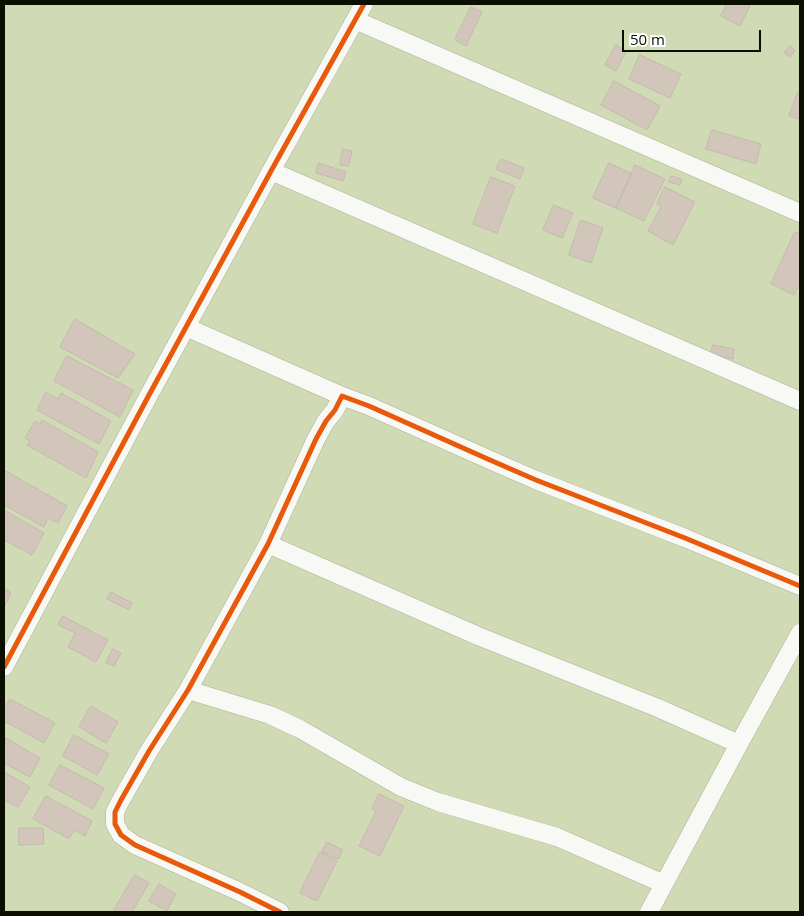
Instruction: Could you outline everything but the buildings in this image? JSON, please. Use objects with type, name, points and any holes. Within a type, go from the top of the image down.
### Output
[{"type":"street","points":[[4,667],[186,327],[364,4]]},
{"type":"street","points":[[355,20],[800,213]]},
{"type":"street","points":[[271,171],[800,402]]},
{"type":"street","points":[[186,327],[505,467],[800,586]]},
{"type":"street","points":[[277,912],[240,892],[134,845],[121,835],[115,824],[116,812],[149,752],[188,690],[268,544],[316,439],[342,396]]},
{"type":"street","points":[[268,544],[478,636],[658,708],[739,744]]},
{"type":"street","points":[[649,912],[800,633]]},
{"type":"street","points":[[188,690],[270,715],[300,728],[408,790],[438,802],[556,836],[664,884]]},
{"type":"cycle path","points":[[4,667],[149,395],[364,4]]},
{"type":"cycle path","points":[[280,912],[135,845],[121,835],[115,824],[115,812],[149,751],[188,690],[268,544],[316,439],[342,396],[369,406],[536,480],[685,538],[800,586]]}]
